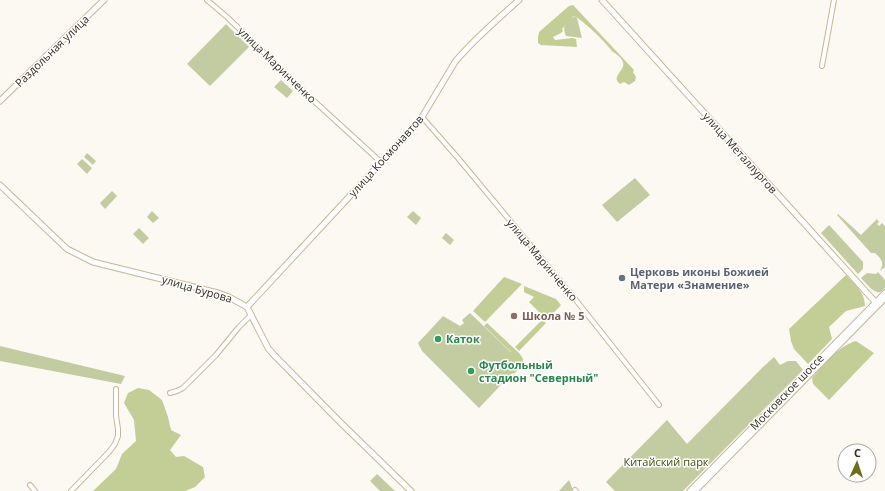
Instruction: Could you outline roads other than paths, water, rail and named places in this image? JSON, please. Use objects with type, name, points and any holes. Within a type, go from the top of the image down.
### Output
[{"type":"main road","name":"Раздольная улица","points":[[0,101],[104,0]]},
{"type":"main road","name":"улица Космонавтов","points":[[247,307],[413,128],[422,117],[455,62],[473,42],[519,0]]},
{"type":"main road","name":"улица Металлургов","points":[[602,0],[877,304]]},
{"type":"main road","name":"улица Бурова","points":[[0,184],[67,249],[93,262],[218,293],[247,307]]},
{"type":"main road","name":"Московское шоссе","points":[[695,491],[884,296]]},
{"type":"main road","name":"Московское шоссе","points":[[690,491],[877,304]]},
{"type":"main road","points":[[247,307],[268,348],[274,355],[411,491]]},
{"type":"street","name":"улица Маринченко","points":[[207,0],[227,16],[314,101],[382,162]]},
{"type":"street","points":[[822,66],[834,0]]},
{"type":"street","name":"улица Маринченко","points":[[422,117],[570,293],[659,405]]},
{"type":"street","points":[[170,393],[183,388],[216,355],[251,315]]},
{"type":"street","points":[[71,491],[115,444],[118,436],[116,389]]},
{"type":"street","points":[[30,485],[34,491]]},
{"type":"place","name":"Церковь иконы Божией Матери «Знамение»","points":[[622,278]]},
{"type":"place","name":"Школа № 5","points":[[514,316]]},
{"type":"place","name":"Каток","points":[[438,339]]},
{"type":"place","name":"Футбольный стадион \"Северный\"","points":[[471,371]]},
{"type":"park label","name":"Китайский парк","points":[[666,462]]}]
